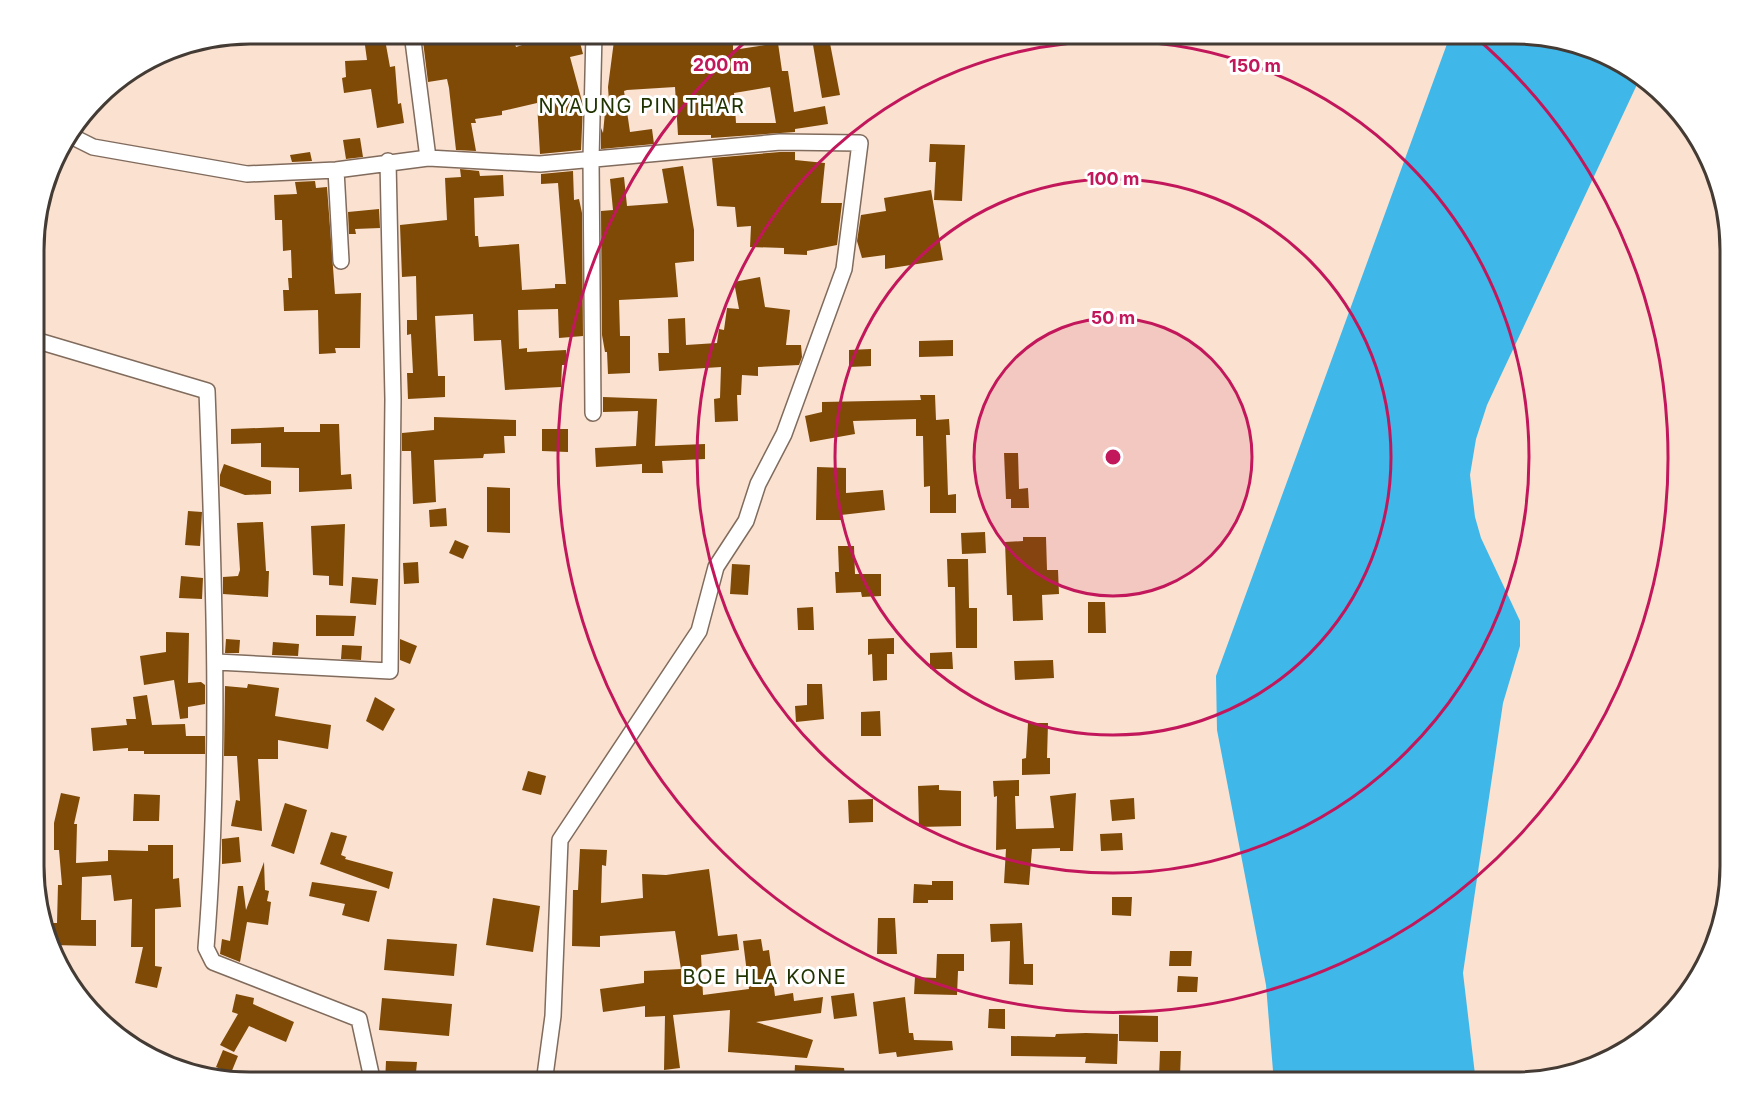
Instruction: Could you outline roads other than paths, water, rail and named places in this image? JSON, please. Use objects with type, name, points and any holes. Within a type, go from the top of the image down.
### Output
[{"type":"street","points":[[413,44],[428,158]]},
{"type":"street","points":[[593,413],[591,159],[594,44]]},
{"type":"street","points":[[76,138],[93,147],[248,174],[336,170],[388,161],[428,158],[540,164],[780,142],[860,143],[844,269],[784,434],[758,484],[746,521],[716,567],[699,631],[560,840],[553,1016],[545,1072]]},
{"type":"street","points":[[217,662],[390,671],[393,399],[388,161]]},
{"type":"street","points":[[336,170],[341,261]]},
{"type":"street","points":[[44,343],[207,391],[217,662],[214,847],[206,948],[213,962],[359,1019],[371,1072]]},
{"type":"water","points":[[1447,44],[1528,44],[1555,47],[1581,54],[1629,78],[1637,84],[1487,405],[1476,439],[1470,475],[1475,517],[1481,538],[1520,621],[1520,646],[1503,703],[1463,973],[1475,1072],[1273,1072],[1266,985],[1217,730],[1216,676]]},
{"type":"district","name":"NYAUNG PIN THAR","points":[[642,106]]},
{"type":"district","name":"BOE HLA KONE","points":[[765,977]]}]
